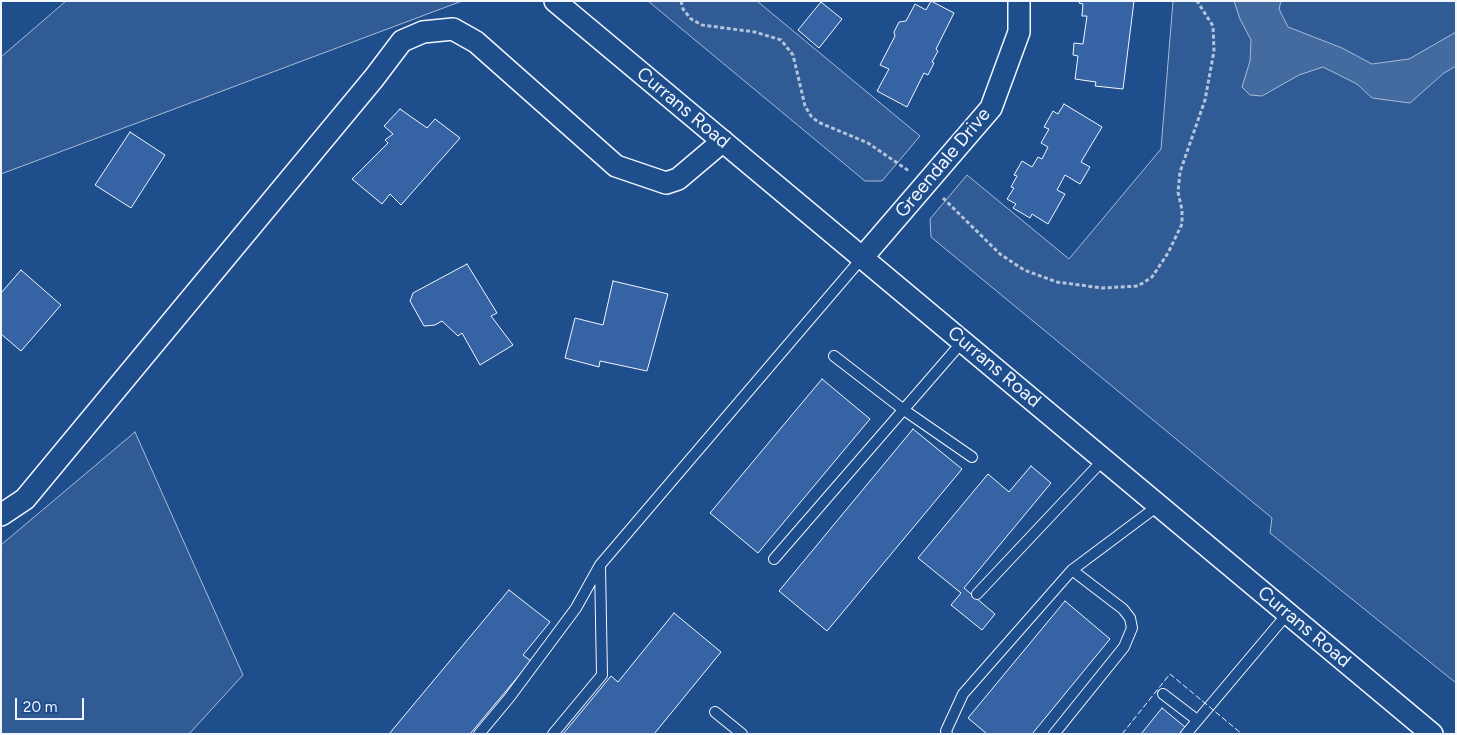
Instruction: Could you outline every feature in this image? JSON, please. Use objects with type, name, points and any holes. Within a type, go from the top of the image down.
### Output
[{"type":"street","name":"Currans Road","points":[[555,1],[1432,734]]},
{"type":"street","name":"Greendale Drive","points":[[862,258],[991,108],[1019,32],[1019,1]]},
{"type":"street","points":[[1,515],[26,499],[374,78],[402,41],[423,32],[453,29],[476,42],[616,166],[666,183],[678,179],[724,142]]},
{"type":"lane","points":[[479,734],[576,608],[600,564],[862,258]]},
{"type":"lane","points":[[774,559],[963,342]]},
{"type":"lane","points":[[834,356],[904,410],[972,457]]},
{"type":"lane","points":[[977,594],[1104,460]]},
{"type":"lane","points":[[947,734],[946,731],[963,694],[1072,570],[1159,506]]},
{"type":"lane","points":[[553,734],[602,675],[600,564]]},
{"type":"lane","points":[[1054,734],[1124,647],[1132,628],[1130,618],[1123,609],[1072,570]]},
{"type":"lane","points":[[1186,734],[1288,613]]},
{"type":"lane","points":[[1163,694],[1197,720]]},
{"type":"lane","points":[[715,712],[742,734]]},
{"type":"path","points":[[681,1],[691,19],[702,25],[754,32],[781,40],[793,55],[805,106],[811,116],[818,122],[868,143],[926,184],[960,212],[1000,254],[1024,270],[1057,282],[1102,288],[1138,286],[1152,277],[1168,253],[1182,224],[1182,210],[1178,192],[1180,172],[1204,100],[1214,51],[1213,26],[1197,1]]},
{"type":"shaded area","points":[[66,1],[462,1],[1,174],[1,57]]},
{"type":"shaded area","points":[[648,1],[757,1],[920,136],[882,181],[865,181]]},
{"type":"shaded area","points":[[1173,1],[1456,1],[1456,683],[1270,533],[1272,518],[931,237],[930,219],[967,175],[1069,259],[1161,149]]},
{"type":"shaded area","points":[[1234,1],[1281,1],[1279,9],[1288,27],[1342,48],[1372,64],[1409,59],[1456,32],[1456,66],[1444,73],[1410,103],[1372,98],[1357,84],[1323,67],[1299,75],[1262,96],[1250,95],[1242,87],[1250,61],[1251,40],[1240,19]]},
{"type":"shaded area","points":[[135,432],[243,675],[189,734],[1,734],[1,545]]},
{"type":"building","points":[[931,1],[954,13],[936,49],[938,51],[928,75],[924,73],[907,107],[877,91],[889,69],[880,65],[895,36],[894,32],[899,22],[906,21],[915,4],[926,10]]},
{"type":"building","points":[[1080,1],[1134,1],[1123,89],[1095,86],[1096,82],[1075,79],[1078,56],[1073,55],[1074,43],[1083,44],[1087,16],[1082,16],[1083,4],[1079,3]]},
{"type":"building","points":[[821,2],[842,19],[819,48],[798,30]]},
{"type":"building","points":[[1064,104],[1102,127],[1081,162],[1090,167],[1080,184],[1065,175],[1057,190],[1065,194],[1048,224],[1032,214],[1030,218],[1013,208],[1016,204],[1007,199],[1014,188],[1011,187],[1017,176],[1014,175],[1022,161],[1032,167],[1038,157],[1042,159],[1048,147],[1041,143],[1049,129],[1044,127],[1053,111],[1058,114]]},
{"type":"building","points":[[400,109],[427,128],[435,119],[460,138],[401,205],[390,194],[382,204],[352,179],[388,143],[385,140],[393,134],[384,126]]},
{"type":"building","points":[[130,132],[165,155],[131,208],[95,185]]},
{"type":"building","points":[[467,264],[497,313],[491,316],[513,345],[480,365],[462,333],[458,336],[442,321],[435,325],[424,326],[410,301],[413,293]]},
{"type":"building","points":[[21,270],[61,305],[21,351],[1,334],[1,293]]},
{"type":"building","points":[[613,281],[668,294],[647,371],[600,361],[599,367],[565,358],[575,318],[603,325]]},
{"type":"building","points":[[822,379],[870,419],[758,553],[710,513]]},
{"type":"building","points":[[913,429],[962,469],[827,631],[779,591]]},
{"type":"building","points":[[1031,466],[1051,483],[964,588],[995,614],[982,630],[951,605],[961,593],[918,558],[988,474],[1009,492]]},
{"type":"building","points":[[509,590],[550,622],[523,655],[531,661],[470,734],[389,734]]},
{"type":"building","points":[[1065,601],[1110,639],[1032,734],[987,734],[968,718]]},
{"type":"building","points":[[674,613],[721,652],[654,734],[563,734],[611,676],[618,682]]},
{"type":"building","points":[[1162,708],[1185,727],[1179,734],[1141,734]]},
{"type":"fence","points":[[1122,734],[1170,674],[1242,734]]}]
